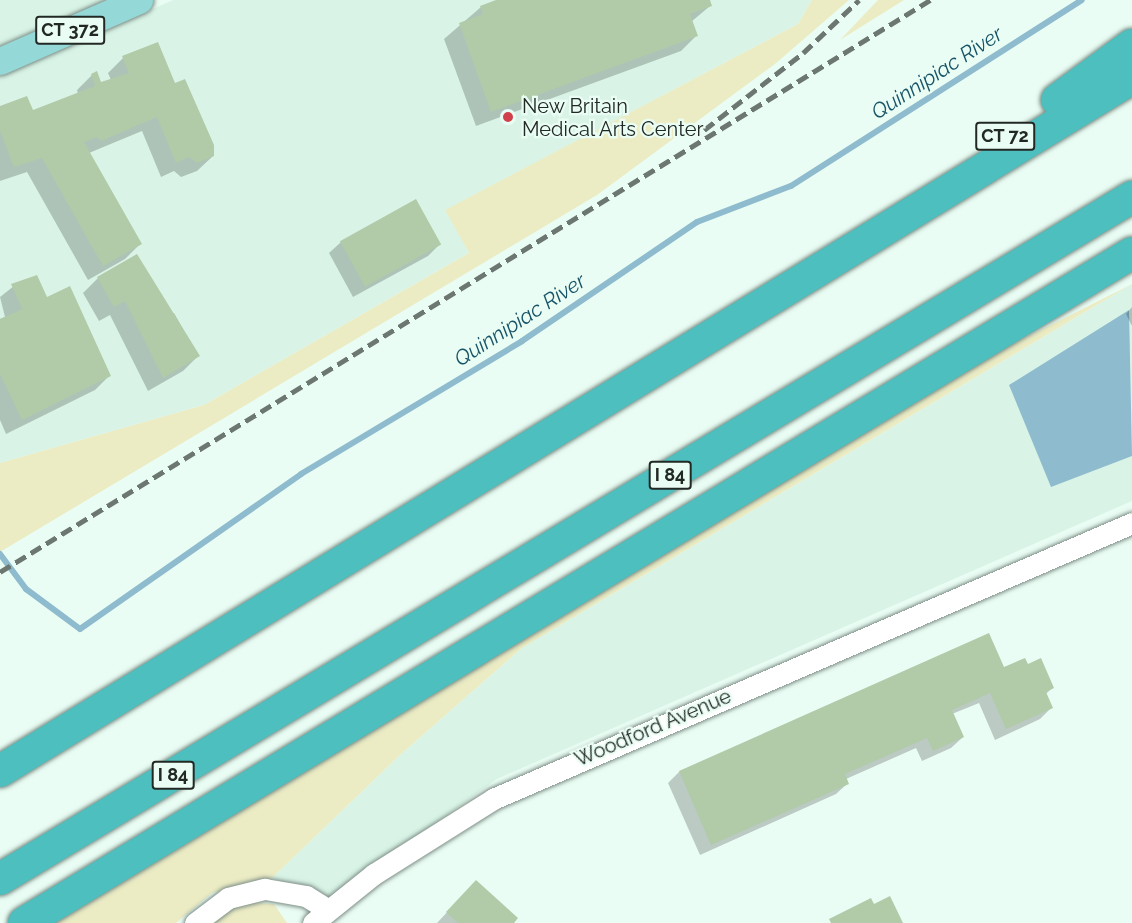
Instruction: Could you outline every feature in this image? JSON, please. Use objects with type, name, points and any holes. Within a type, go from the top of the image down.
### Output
[{"type":"highway","name":"CT 72","points":[[880,230],[928,189],[1132,45]]},
{"type":"highway","points":[[0,771],[880,230],[1132,78]]},
{"type":"highway","points":[[995,280],[1039,244],[1132,181]]},
{"type":"highway","name":"I 84","points":[[0,879],[1132,197]]},
{"type":"highway","points":[[24,923],[1132,253]]},
{"type":"highway","points":[[1027,317],[1132,267]]},
{"type":"main road","name":"CT 372","points":[[0,61],[139,0]]},
{"type":"street","name":"Woodford Avenue","points":[[195,923],[228,898],[256,890],[306,896],[321,916],[374,874],[493,799],[1132,523]]},
{"type":"shaded area","points":[[0,0],[139,0],[0,61]]},
{"type":"shaded area","points":[[173,0],[812,0],[798,24],[446,210],[469,253],[204,405],[0,463],[0,76]]},
{"type":"shaded area","points":[[1132,284],[1132,501],[497,779],[328,900],[272,878],[400,755],[522,648]]},
{"type":"green space","points":[[812,0],[849,0],[775,64],[597,195],[0,552],[0,463],[204,405],[469,253],[445,210],[798,24]]},
{"type":"green space","points":[[878,0],[904,0],[840,40]]},
{"type":"green space","points":[[1132,284],[522,648],[400,755],[272,878],[212,893],[176,923],[55,923],[985,358]]},
{"type":"green space","points":[[248,902],[274,904],[287,923],[212,923],[228,909]]},
{"type":"water","points":[[1129,310],[1132,456],[1051,487],[1009,385]]},
{"type":"building","points":[[496,0],[710,0],[712,6],[690,14],[698,36],[491,112],[459,23],[483,14],[480,6]]},
{"type":"building","points":[[158,42],[175,83],[185,79],[214,145],[214,156],[197,163],[189,157],[176,163],[157,117],[101,141],[97,137],[84,142],[142,244],[103,266],[42,158],[14,167],[0,131],[0,106],[27,96],[33,110],[95,86],[91,74],[97,71],[101,82],[129,73],[122,56]]},
{"type":"building","points":[[416,199],[441,244],[365,287],[340,241]]},
{"type":"building","points":[[137,254],[200,356],[163,378],[125,301],[114,307],[97,277]]},
{"type":"building","points":[[37,275],[47,297],[70,286],[111,376],[22,420],[0,374],[0,319],[22,309],[11,284]]},
{"type":"building","points":[[989,633],[1004,667],[1025,658],[1028,664],[1041,658],[1054,688],[1046,692],[1053,708],[1006,729],[990,693],[952,710],[964,737],[933,751],[927,738],[845,774],[849,784],[711,845],[679,771]]},
{"type":"building","points":[[476,880],[518,918],[514,923],[458,923],[446,912]]},
{"type":"building","points":[[890,896],[903,923],[831,923],[829,919],[871,898],[874,904]]},
{"type":"waterway","name":"Quinnipiac River","points":[[0,554],[26,589],[80,629],[301,474],[522,341],[697,222],[791,186],[1082,0]]},
{"type":"railway","points":[[704,130],[803,53],[859,0]]},
{"type":"railway","points":[[0,572],[930,0]]},
{"type":"place","name":"New Britain Medical Arts Center","points":[[508,117]]}]
